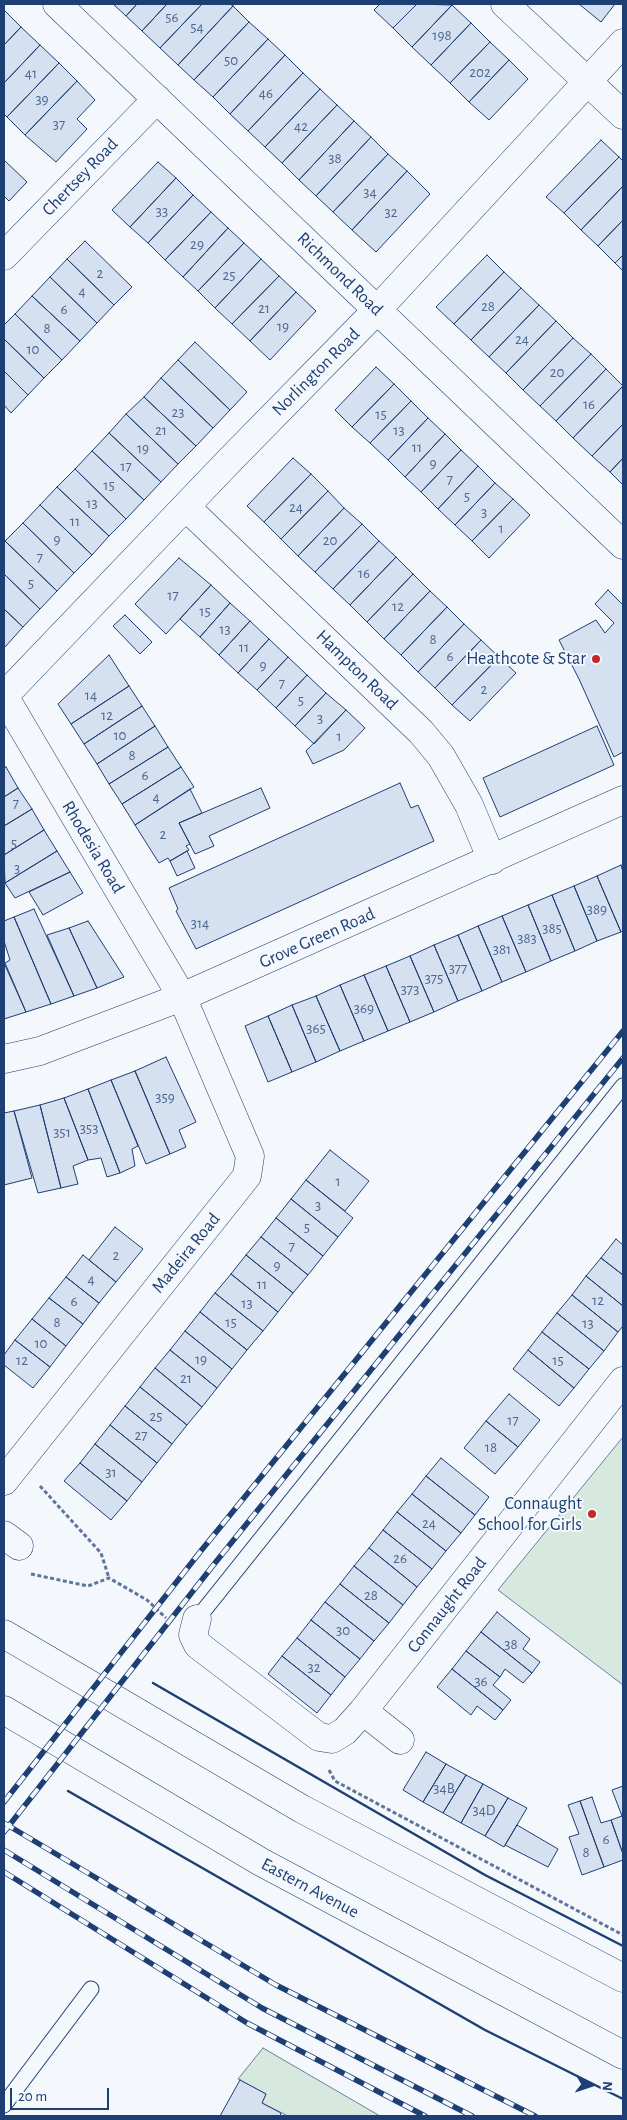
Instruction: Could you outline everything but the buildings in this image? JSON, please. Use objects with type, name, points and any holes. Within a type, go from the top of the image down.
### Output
[{"type":"main road","name":"Richmond Road","points":[[56,4],[623,545]]},
{"type":"main road","points":[[505,4],[623,115]]},
{"type":"main road","name":"Norlington Road","points":[[4,696],[236,453],[377,310],[623,43]]},
{"type":"main road","name":"Chertsey Road","points":[[4,256],[157,99]]},
{"type":"main road","name":"Hampton Road","points":[[186,507],[415,725],[441,756],[469,805],[492,860]]},
{"type":"main road","name":"Rhodesia Road","points":[[4,696],[182,997]]},
{"type":"main road","name":"Grove Green Road","points":[[4,1059],[40,1051],[182,997],[623,800]]},
{"type":"main road","name":"Madeira Road","points":[[11,1472],[247,1176],[250,1156],[182,997]]},
{"type":"main road","name":"Connaught Road","points":[[197,1619],[193,1635],[198,1645],[319,1737],[332,1739],[345,1731],[363,1711],[623,1381]]},
{"type":"main road","points":[[4,1634],[302,1809],[623,1978]]},
{"type":"main road","name":"Eastern Avenue","points":[[4,1710],[261,1862],[623,2055]]},
{"type":"main road","points":[[363,1711],[400,1740]]},
{"type":"lane","points":[[197,1619],[623,1086]]},
{"type":"lane","points":[[4,2105],[91,1989]]},
{"type":"path","points":[[11,1472],[101,1553],[109,1578],[147,1600],[167,1619]]},
{"type":"path","points":[[28,1574],[88,1586],[109,1578]]},
{"type":"path","points":[[328,1768],[335,1781],[623,1935]]},
{"type":"shaded area","name":"Connaught School for Girls","points":[[623,1437],[623,1685],[498,1590]]},
{"type":"shaded area","points":[[263,2048],[380,2116],[288,2116],[262,2103],[266,2094],[238,2079]]},
{"type":"railway","points":[[4,1802],[200,1552],[623,1031]]},
{"type":"railway","points":[[4,1832],[215,1563],[623,1058]]},
{"type":"railway","points":[[4,1823],[276,1985],[535,2116]]},
{"type":"railway","points":[[4,1850],[262,2008],[472,2116]]},
{"type":"railway","points":[[4,1872],[247,2023],[425,2116]]},
{"type":"wall","points":[[153,1683],[485,1875],[623,1946]]},
{"type":"wall","points":[[68,1791],[485,2030],[623,2099]]},
{"type":"place","name":"Heathcote & Star","points":[[596,659]]},
{"type":"place","name":"Connaught School for Girls","points":[[592,1514]]}]
